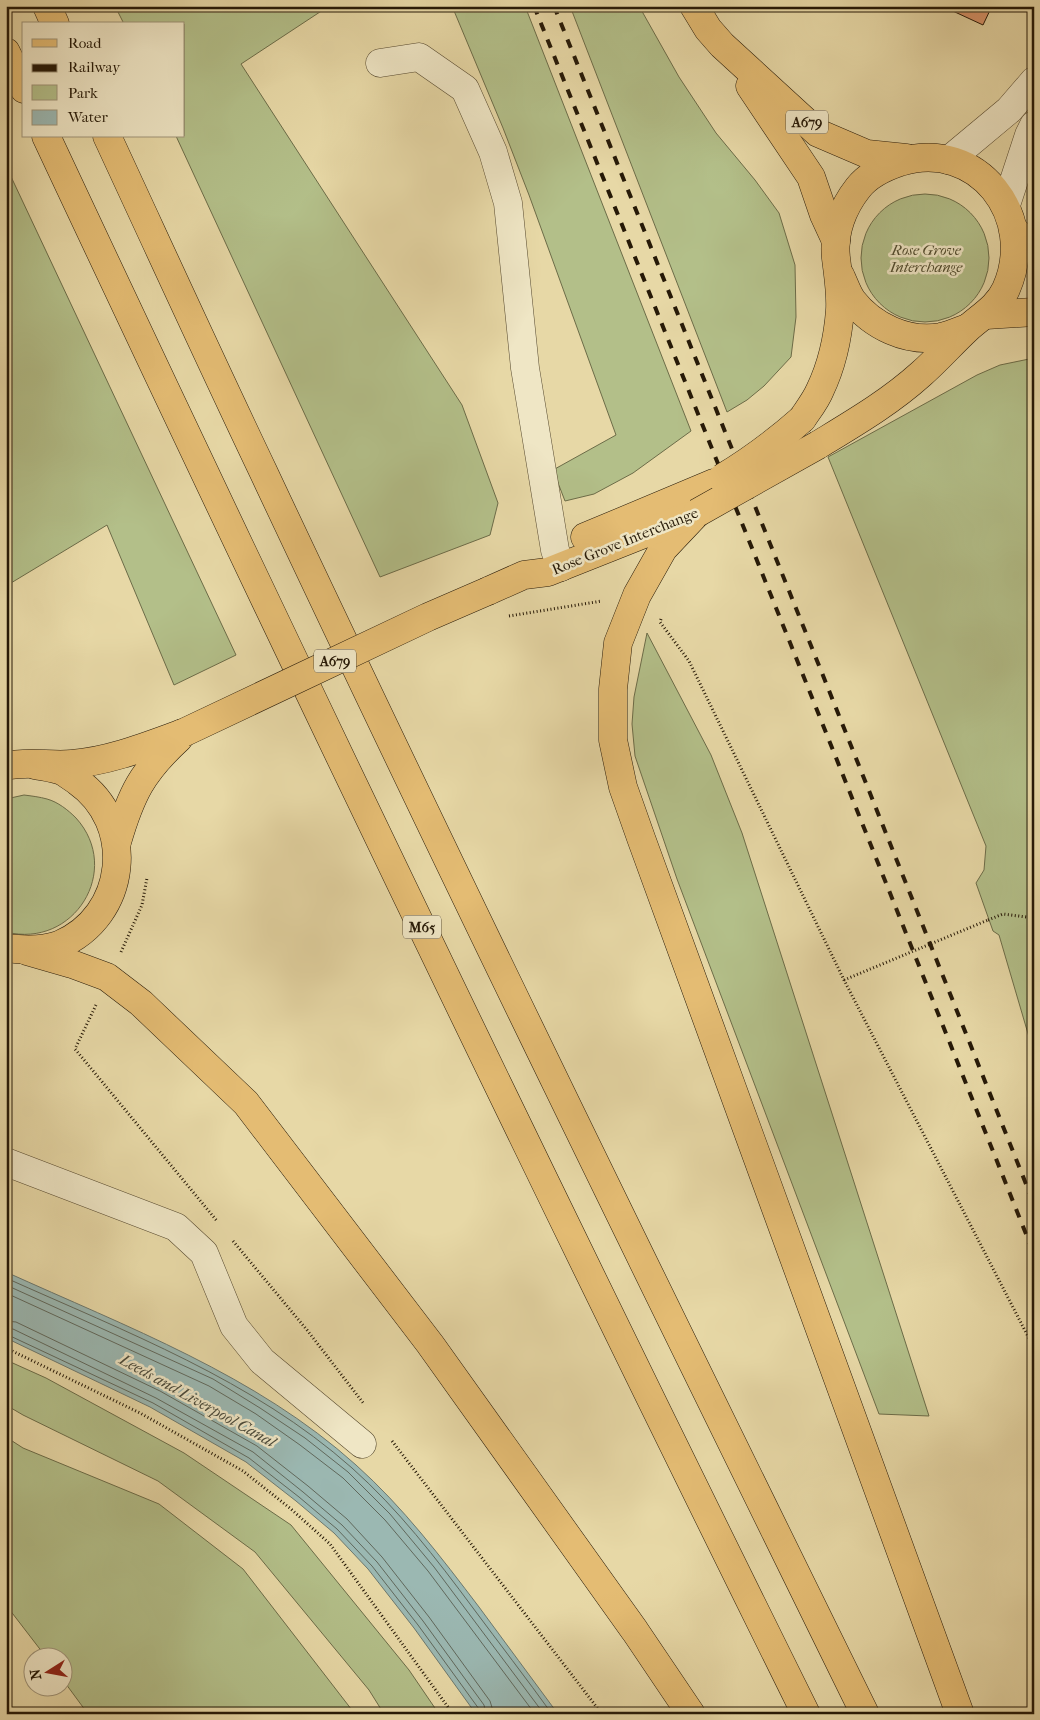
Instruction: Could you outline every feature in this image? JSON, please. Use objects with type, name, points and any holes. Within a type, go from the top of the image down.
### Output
[{"type":"main road","points":[[47,6],[54,22]]},
{"type":"main road","name":"A679","points":[[694,6],[708,29],[722,45],[818,133],[867,154],[913,158]]},
{"type":"main road","name":"A679","points":[[722,45],[788,140],[811,177],[824,215],[836,241]]},
{"type":"main road","points":[[6,52],[22,85]]},
{"type":"main road","name":"M65","points":[[47,138],[212,491],[446,977],[653,1405],[806,1714]]},
{"type":"main road","points":[[108,138],[263,473],[704,1386],[865,1714]]},
{"type":"main road","name":"Rose Grove Interchange","points":[[6,766],[72,764],[99,760],[134,751],[183,733],[428,617],[524,575],[537,560],[558,558],[697,513],[818,444],[870,413],[921,375],[978,321],[1005,291],[1024,240],[1006,205],[991,185],[972,170],[949,160],[931,157],[913,158],[884,167],[860,186],[843,212],[836,241],[840,308],[830,366],[820,392],[802,419],[751,461],[714,483],[558,558]]},
{"type":"main road","name":"Rose Grove Interchange","points":[[839,274],[851,298],[870,319],[894,332],[921,338],[942,337],[978,321]]},
{"type":"main road","name":"A679","points":[[978,321],[1034,312]]},
{"type":"main road","points":[[697,513],[663,549],[637,595],[618,643],[614,689],[613,740],[624,787],[960,1714]]},
{"type":"main road","name":"Rose Grove Interchange","points":[[17,950],[58,945],[86,928],[106,904],[117,874],[117,842],[126,809],[144,776],[160,755],[183,733]]},
{"type":"main road","name":"Rose Grove Interchange","points":[[34,764],[64,772],[88,789],[107,813],[117,842]]},
{"type":"main road","points":[[17,950],[72,964],[107,977],[141,1003],[246,1103],[430,1344],[635,1631],[691,1714]]},
{"type":"street","points":[[380,63],[419,56],[465,89],[493,152],[508,203],[525,368],[558,558]]},
{"type":"street","points":[[949,160],[1009,110],[1034,81]]},
{"type":"street","points":[[1006,205],[1028,135],[1034,125]]},
{"type":"street","points":[[6,1162],[176,1227],[204,1253],[234,1326],[262,1361],[362,1444]]},
{"type":"path","points":[[506,617],[637,595]]},
{"type":"path","points":[[662,614],[660,622],[689,661],[844,980],[1034,1348]]},
{"type":"path","points":[[844,980],[1002,914],[1034,918]]},
{"type":"path","points":[[99,998],[75,1049],[219,1224]]},
{"type":"path","points":[[232,1239],[307,1330],[367,1408]]},
{"type":"path","points":[[6,1348],[140,1413],[243,1471],[291,1509],[330,1544],[453,1714]]},
{"type":"path","points":[[391,1440],[602,1714]]},
{"type":"green space","points":[[115,6],[329,6],[241,64],[462,405],[498,503],[490,535],[380,577],[177,138],[185,138],[185,22],[123,22]]},
{"type":"green space","points":[[452,6],[525,6],[691,431],[633,473],[594,494],[565,501],[553,470],[616,435],[529,195]]},
{"type":"green space","points":[[570,6],[639,6],[679,77],[716,133],[755,180],[779,213],[795,265],[796,317],[791,357],[764,386],[747,400],[727,412]]},
{"type":"green space","points":[[6,166],[236,655],[174,685],[107,525],[6,586]]},
{"type":"green space","name":"Rose Grove Interchange","points":[[925,194],[949,199],[970,213],[984,234],[989,258],[984,282],[970,303],[949,317],[925,322],[901,317],[880,303],[866,282],[861,258],[866,234],[880,213],[901,199]]},
{"type":"green space","points":[[1034,358],[1034,1054],[999,935],[993,931],[976,883],[984,870],[986,846],[828,457],[977,375],[1000,365]]},
{"type":"green space","points":[[647,633],[711,755],[742,833],[929,1416],[879,1414],[677,879],[635,756],[632,724],[634,697]]},
{"type":"green space","points":[[24,795],[51,800],[73,815],[89,839],[94,860],[92,881],[84,901],[70,917],[52,929],[30,934],[6,932],[6,799]]},
{"type":"green space","points":[[6,1360],[46,1378],[184,1453],[291,1525],[409,1670],[439,1714],[384,1714],[369,1690],[255,1552],[158,1481],[6,1405]]},
{"type":"green space","points":[[6,1437],[23,1448],[159,1504],[243,1569],[355,1714],[88,1714],[72,1692],[72,1648],[39,1648],[6,1605]]},
{"type":"water","name":"Leeds and Liverpool Canal","points":[[6,1272],[189,1355],[276,1405],[317,1433],[373,1481],[421,1533],[479,1607],[558,1714],[476,1714],[414,1628],[368,1569],[334,1533],[296,1501],[246,1462],[150,1407],[6,1338]]},
{"type":"building","points":[[942,6],[992,6],[983,25]]},
{"type":"railway","points":[[534,6],[1034,1254]]},
{"type":"railway","points":[[554,6],[1034,1204]]}]
